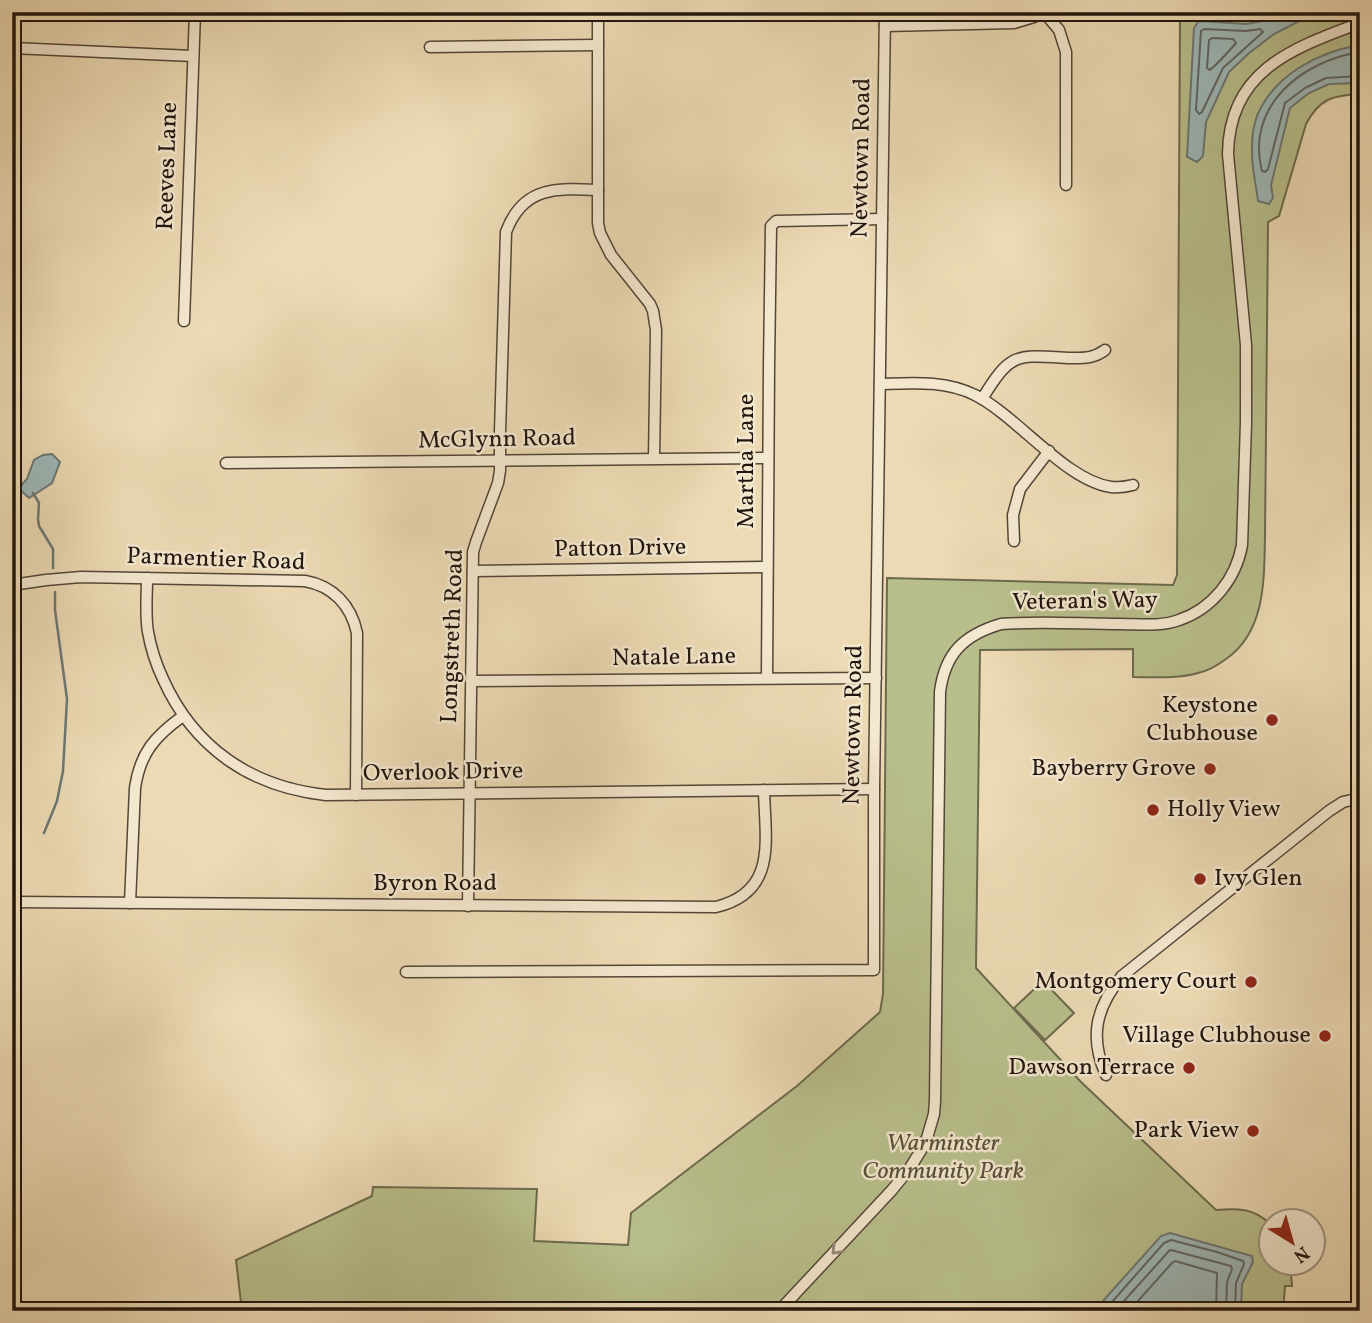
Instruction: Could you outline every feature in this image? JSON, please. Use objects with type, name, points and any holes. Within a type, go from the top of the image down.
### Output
[{"type":"street","name":"Reeves Lane","points":[[184,321],[195,12]]},
{"type":"street","points":[[598,12],[598,223],[611,256],[650,304],[655,320],[654,458]]},
{"type":"street","name":"Newtown Road","points":[[406,972],[874,970],[885,12]]},
{"type":"street","points":[[885,26],[1014,23],[1042,12],[1059,30],[1066,52],[1066,185]]},
{"type":"street","name":"Veteran's Way","points":[[779,1311],[910,1168],[923,1147],[934,1114],[940,692],[948,660],[968,639],[1001,624],[1152,624],[1179,620],[1196,612],[1214,598],[1230,578],[1242,545],[1246,345],[1228,154],[1230,129],[1240,100],[1261,72],[1284,55],[1360,23]]},
{"type":"street","points":[[430,47],[598,45]]},
{"type":"street","points":[[12,48],[193,56]]},
{"type":"street","name":"Longstreth Road","points":[[468,906],[473,571],[476,542],[498,483],[506,232],[513,216],[535,195],[554,190],[598,190]]},
{"type":"street","name":"Martha Lane","points":[[767,678],[771,226],[776,221],[882,219]]},
{"type":"street","points":[[982,399],[1001,370],[1023,356],[1085,359],[1105,350]]},
{"type":"street","points":[[880,384],[934,384],[970,393],[992,405],[1049,451],[1096,483],[1116,488],[1133,485]]},
{"type":"street","points":[[1014,541],[1013,515],[1020,489],[1049,451]]},
{"type":"street","name":"McGlynn Road","points":[[226,463],[768,458]]},
{"type":"street","name":"Patton Drive","points":[[473,571],[767,567]]},
{"type":"street","name":"Parmentier Road","points":[[12,585],[80,577],[305,581],[326,587],[346,605],[355,622],[358,642],[356,795]]},
{"type":"street","name":"Overlook Drive","points":[[147,579],[146,609],[151,646],[171,696],[183,716],[221,756],[262,779],[282,786],[308,793],[356,795],[874,789]]},
{"type":"street","name":"Natale Lane","points":[[471,681],[876,678]]},
{"type":"street","points":[[130,903],[137,774],[150,745],[183,716]]},
{"type":"street","name":"Byron Road","points":[[12,902],[716,907],[731,903],[748,892],[762,870],[765,848],[764,790]]},
{"type":"street","points":[[1106,1075],[1097,1045],[1098,1017],[1103,1002],[1122,976],[1329,811],[1343,802],[1360,798]]},
{"type":"green space","name":"Warminster Community Park","points":[[1180,12],[1360,12],[1360,94],[1334,97],[1316,109],[1306,124],[1279,216],[1268,222],[1265,552],[1260,603],[1249,634],[1239,647],[1216,666],[1190,675],[1166,677],[1133,677],[1133,649],[980,650],[976,968],[1080,1081],[1216,1210],[1245,1210],[1256,1214],[1256,1278],[1291,1278],[1292,1286],[1285,1286],[1283,1311],[242,1311],[236,1260],[372,1196],[373,1187],[537,1189],[534,1241],[628,1245],[631,1213],[797,1086],[880,1012],[883,994],[887,578],[1173,585],[1177,575]]},
{"type":"green space","points":[[1043,981],[1074,1013],[1045,1040],[1014,1008]]},
{"type":"water","points":[[1297,12],[1317,12],[1274,34],[1229,72],[1206,122],[1203,156],[1197,162],[1187,157],[1194,28],[1199,21],[1246,24],[1293,16]]},
{"type":"water","points":[[1360,45],[1360,83],[1329,84],[1309,93],[1290,108],[1271,185],[1273,198],[1269,204],[1258,201],[1252,140],[1256,119],[1265,101],[1286,77],[1299,68],[1329,53]]},
{"type":"water","points":[[52,454],[60,462],[52,483],[29,498],[18,488],[27,479],[34,460]]},
{"type":"water","points":[[1170,1233],[1252,1256],[1253,1262],[1242,1284],[1241,1311],[1094,1311],[1161,1236]]},
{"type":"waterway","points":[[12,477],[22,485]]},
{"type":"waterway","points":[[33,493],[39,503],[39,526],[53,549],[53,568]]},
{"type":"waterway","points":[[44,833],[57,801],[63,771],[67,699],[55,592]]},
{"type":"place","name":"Keystone Clubhouse","points":[[1272,720]]},
{"type":"place","name":"Bayberry Grove","points":[[1210,769]]},
{"type":"place","name":"Holly View","points":[[1153,810]]},
{"type":"place","name":"Ivy Glen","points":[[1200,879]]},
{"type":"place","name":"Montgomery Court","points":[[1251,982]]},
{"type":"place","name":"Village Clubhouse","points":[[1325,1036]]},
{"type":"place","name":"Dawson Terrace","points":[[1189,1068]]},
{"type":"place","name":"Park View","points":[[1253,1131]]}]
